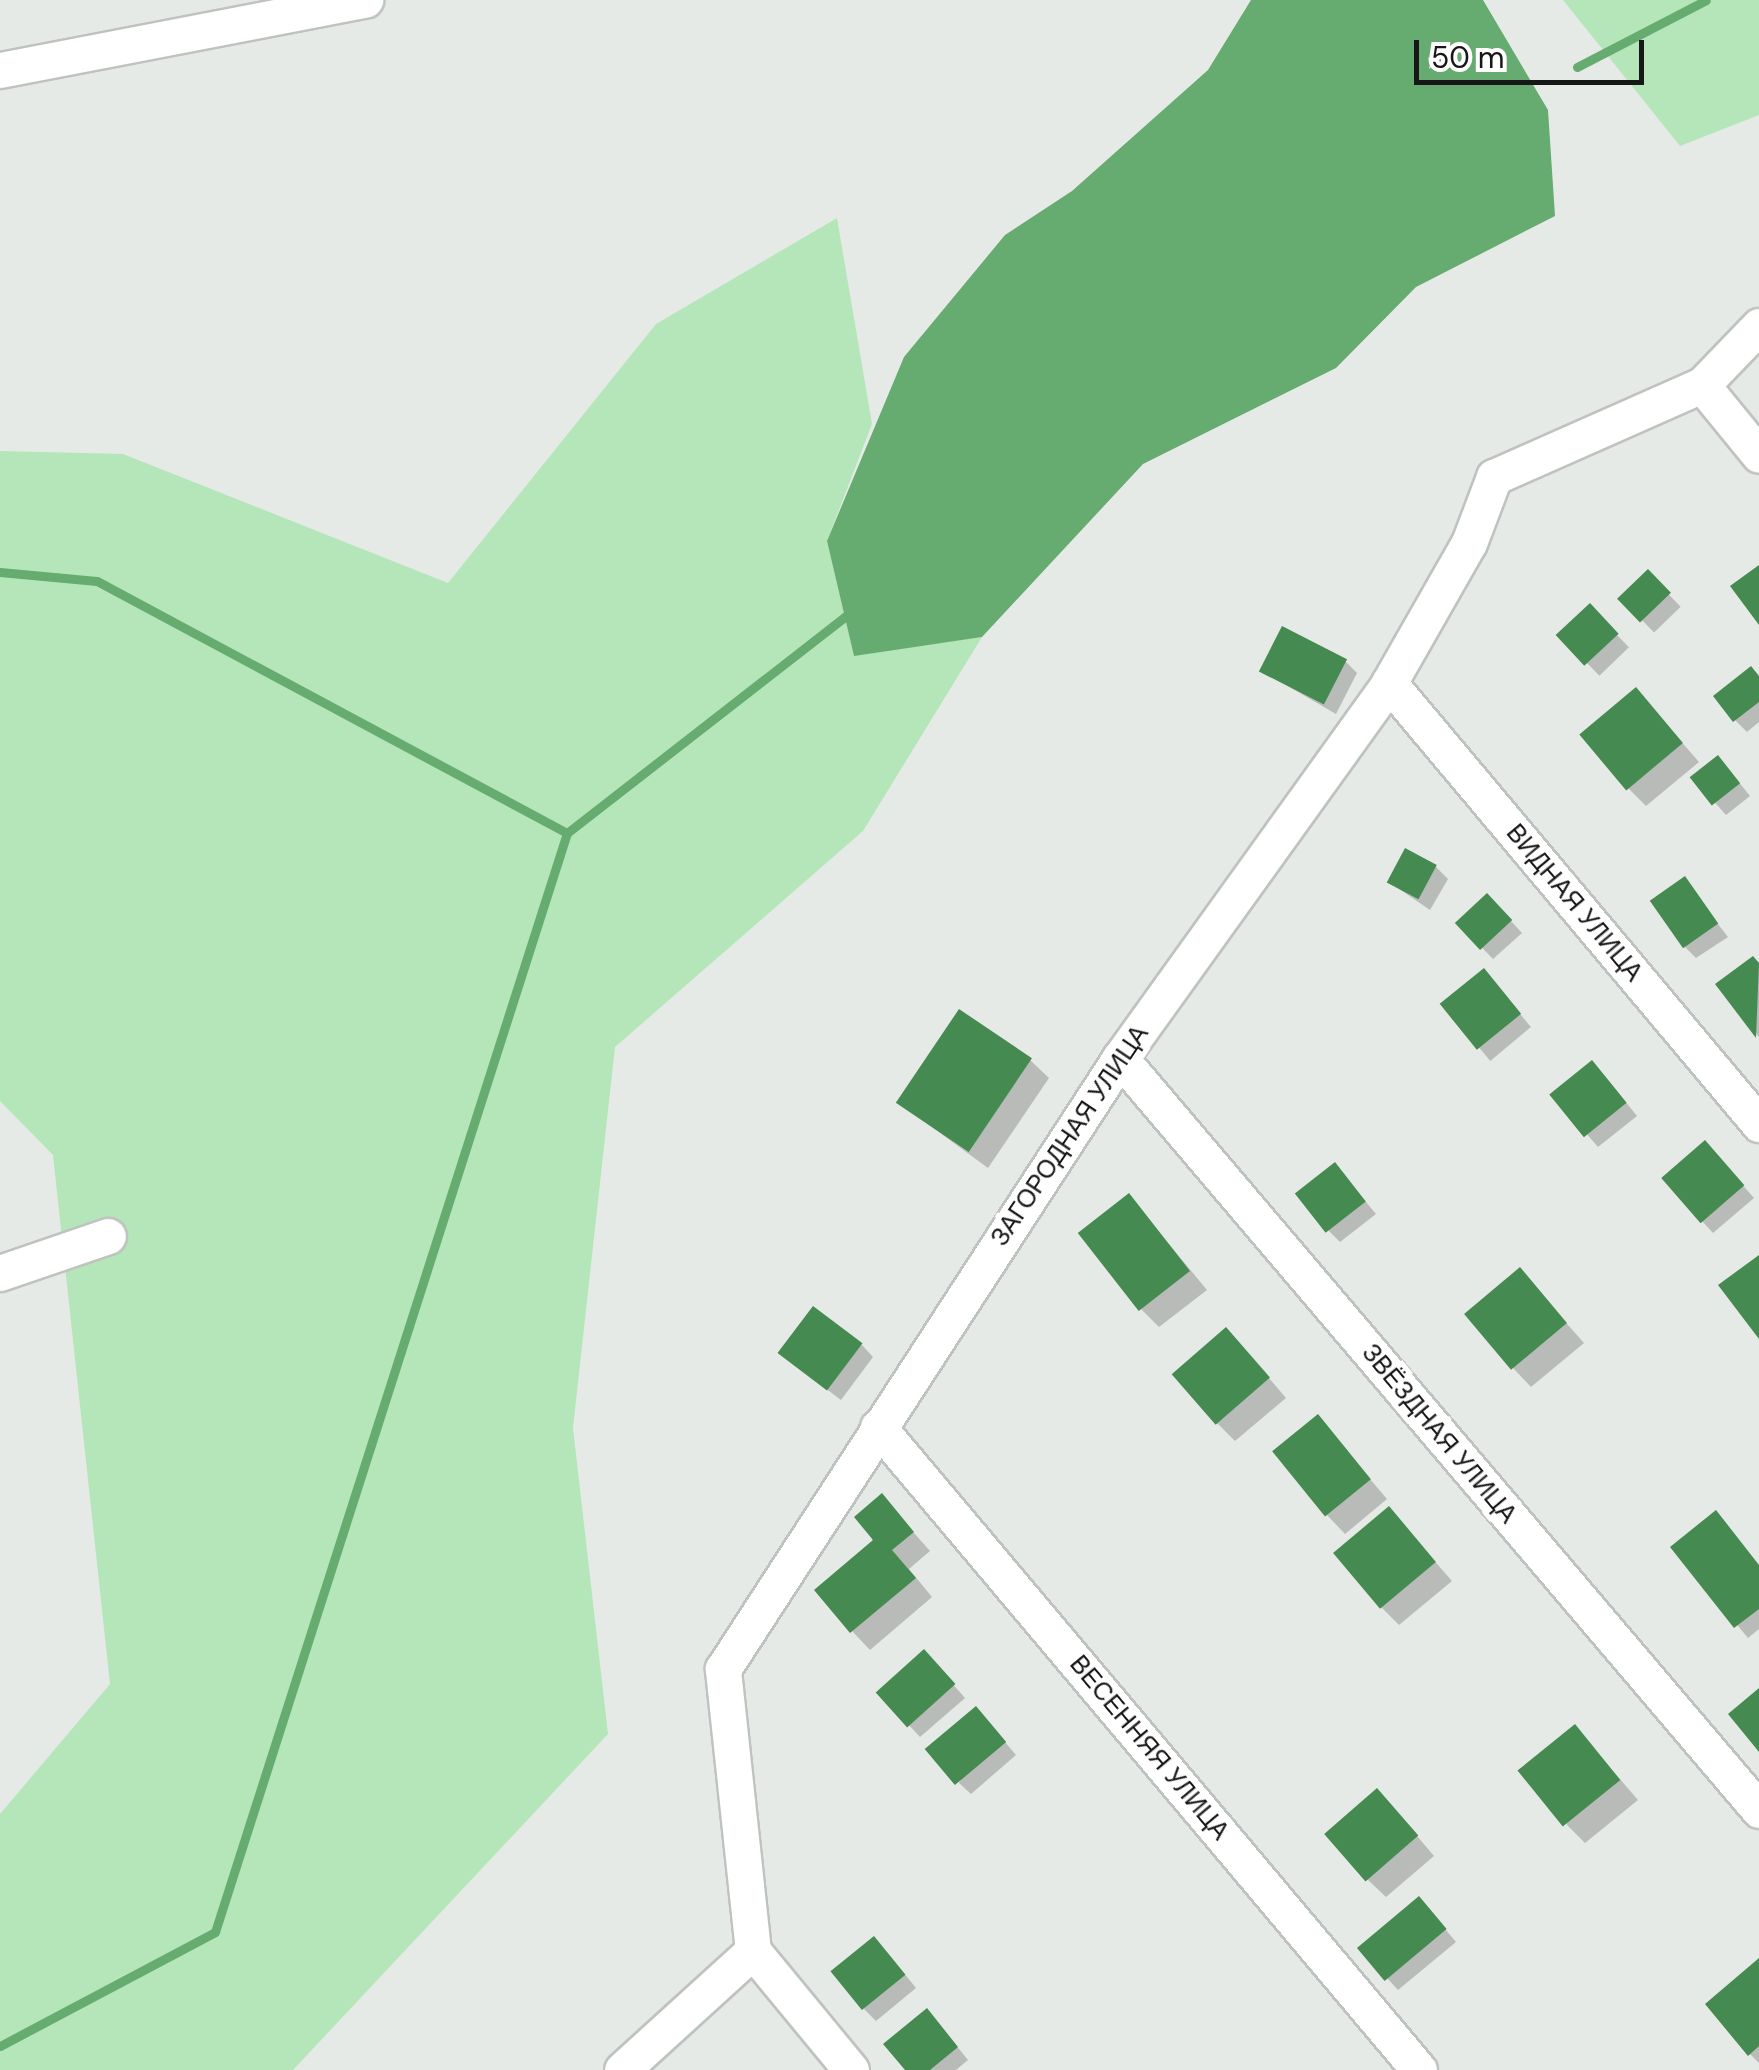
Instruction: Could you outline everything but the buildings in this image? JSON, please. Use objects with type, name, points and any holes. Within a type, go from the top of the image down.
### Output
[{"type":"street","points":[[0,70],[365,0]]},
{"type":"street","name":"ЗАГОРОДНАЯ УЛИЦА","points":[[753,1951],[723,1669],[1120,1058],[1389,683],[1469,542],[1494,476],[1702,384],[1759,326]]},
{"type":"street","points":[[1702,384],[1759,455]]},
{"type":"street","name":"ВИДНАЯ УЛИЦА","points":[[1389,683],[1759,1124]]},
{"type":"street","name":"ЗВЁЗДНАЯ УЛИЦА","points":[[1120,1058],[1759,1810]]},
{"type":"street","points":[[0,1273],[108,1236]]},
{"type":"street","name":"ВЕСЕННЯЯ УЛИЦА","points":[[878,1427],[1419,2070]]},
{"type":"street","points":[[622,2070],[753,1951],[852,2070]]},
{"type":"shaded area","points":[[1251,0],[1483,0],[1548,110],[1555,216],[1416,287],[1336,368],[1143,464],[982,637],[854,656],[827,541],[904,357],[1005,235],[1072,191],[1208,70]]},
{"type":"shaded area","points":[[1563,0],[1759,0],[1759,115],[1680,146]]},
{"type":"shaded area","points":[[837,218],[872,424],[827,541],[854,655],[982,637],[863,831],[615,1047],[573,1428],[608,1734],[293,2070],[0,2070],[0,1814],[110,1684],[53,1155],[0,1101],[0,451],[123,454],[448,583],[656,324]]},
{"type":"waterway","points":[[1577,67],[1706,0]]},
{"type":"waterway","points":[[0,572],[97,581],[567,833]]},
{"type":"waterway","points":[[0,2046],[215,1932],[567,833],[851,612]]}]
